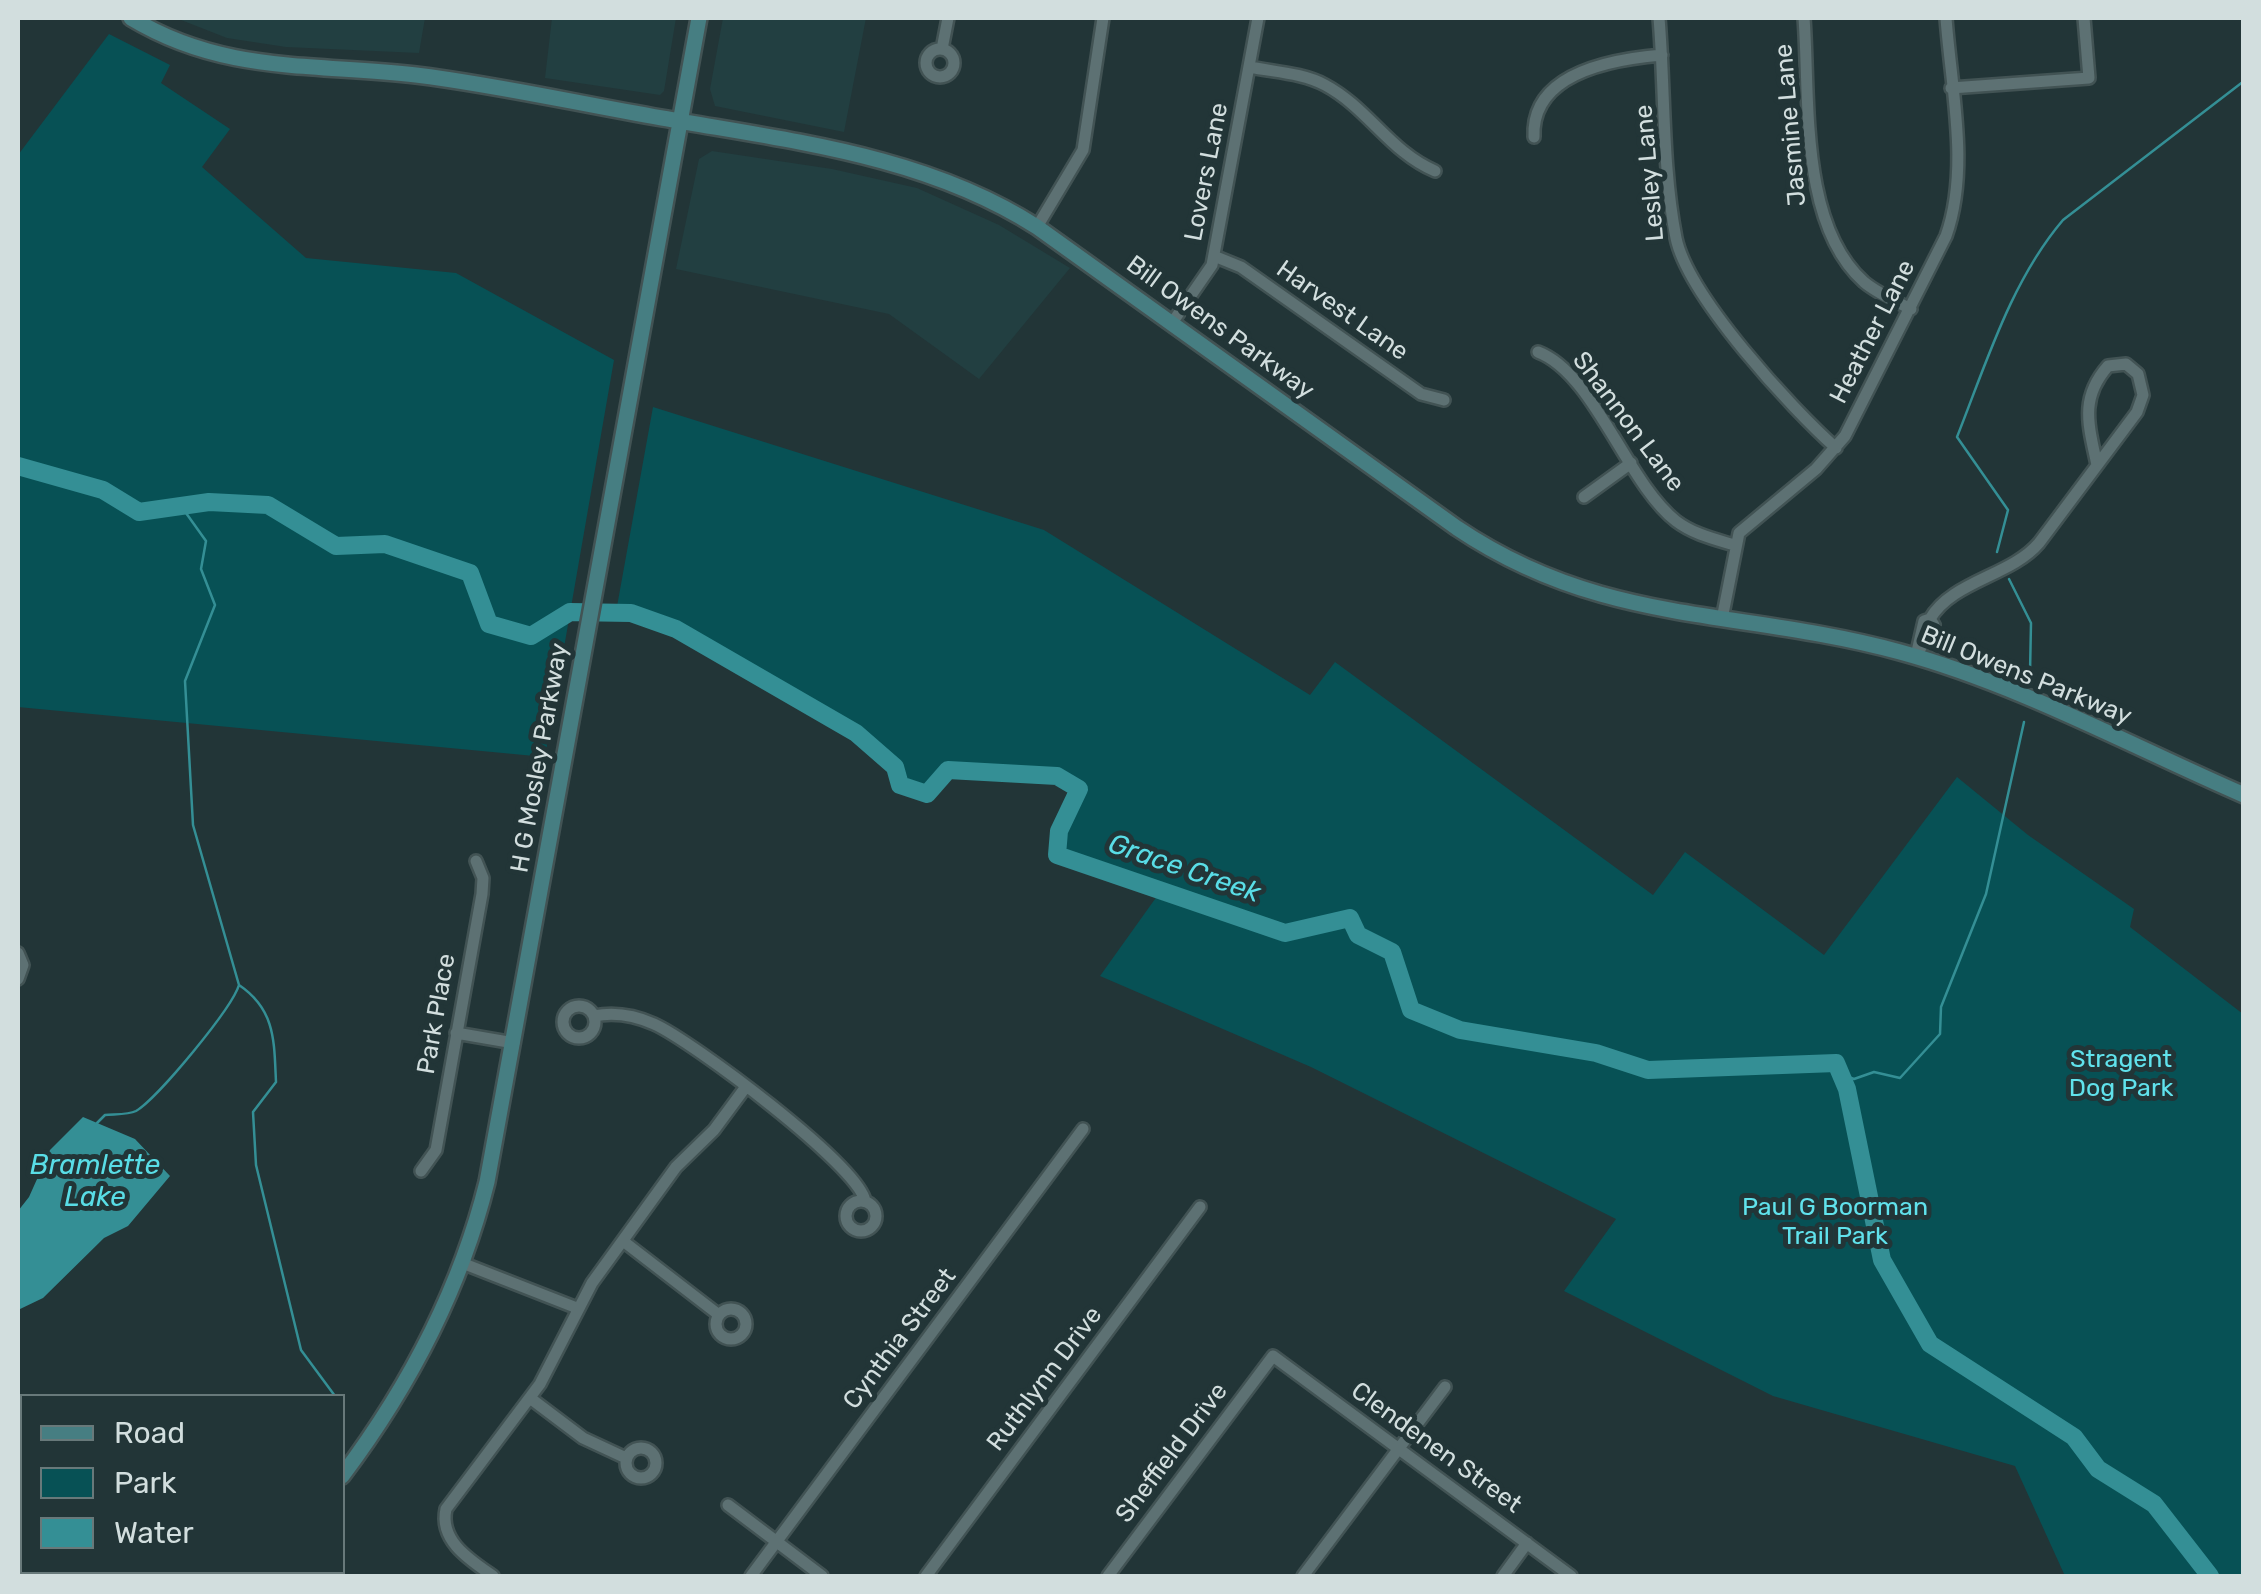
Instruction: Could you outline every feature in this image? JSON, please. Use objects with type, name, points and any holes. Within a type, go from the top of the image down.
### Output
[{"type":"main road","name":"Bill Owens Parkway","points":[[131,18],[176,42],[234,60],[422,76],[905,166],[977,193],[1036,227],[1502,556],[1585,593],[1722,620],[1835,636],[1916,656],[2028,700],[2244,795]]},
{"type":"main road","name":"H G Mosley Parkway","points":[[345,1472],[408,1378],[462,1264],[488,1182],[700,18]]},
{"type":"street","points":[[942,49],[948,18]]},
{"type":"street","points":[[1036,227],[1083,150],[1103,18]]},
{"type":"street","name":"Lovers Lane","points":[[1172,323],[1208,273],[1214,256],[1258,18]]},
{"type":"street","name":"Lesley Lane","points":[[1659,18],[1676,238],[1685,262],[1765,377],[1836,448]]},
{"type":"street","name":"Jasmine Lane","points":[[1804,18],[1816,180],[1823,220],[1858,275],[1910,309]]},
{"type":"street","name":"Heather Lane","points":[[1722,620],[1734,545],[1749,520],[1836,448],[1946,236],[1956,204],[1946,18]]},
{"type":"street","points":[[1951,88],[2089,78],[2084,18]]},
{"type":"street","points":[[1534,137],[1538,108],[1583,70],[1609,60],[1662,56]]},
{"type":"street","points":[[1250,66],[1323,84],[1397,151],[1435,172]]},
{"type":"street","name":"Harvest Lane","points":[[1214,256],[1240,267],[1421,394],[1444,400]]},
{"type":"street","name":"Shannon Lane","points":[[1538,352],[1562,366],[1673,519],[1734,545]]},
{"type":"street","points":[[1916,656],[1929,640],[1934,625],[1930,619],[1948,600],[2034,549],[2097,465],[2142,401],[2136,370],[2126,364],[2108,366],[2088,394],[2087,414],[2097,465]]},
{"type":"street","points":[[1584,497],[1630,463]]},
{"type":"street","name":"Park Place","points":[[421,1171],[434,1155],[483,888],[476,861]]},
{"type":"street","points":[[18,953],[24,965],[18,979]]},
{"type":"street","points":[[594,1016],[614,1014],[656,1025],[836,1160],[860,1186],[864,1201]]},
{"type":"street","points":[[456,1033],[514,1042]]},
{"type":"street","points":[[492,1576],[451,1542],[444,1515],[552,1366],[577,1308],[623,1241],[680,1162],[714,1130],[745,1088]]},
{"type":"street","name":"Cynthia Street","points":[[752,1576],[1084,1129]]},
{"type":"street","name":"Ruthlynn Drive","points":[[926,1576],[1200,1208]]},
{"type":"street","points":[[623,1241],[719,1315]]},
{"type":"street","points":[[462,1264],[577,1308]]},
{"type":"street","name":"Clendenen Street","points":[[1272,1356],[1572,1576]]},
{"type":"street","name":"Sheffield Drive","points":[[1108,1576],[1272,1356]]},
{"type":"street","points":[[1303,1576],[1445,1387]]},
{"type":"street","points":[[530,1398],[582,1438],[626,1458]]},
{"type":"street","points":[[728,1505],[822,1576]]},
{"type":"street","points":[[1503,1576],[1527,1543]]},
{"type":"shaded area","points":[[176,18],[425,18],[419,53],[286,47],[227,38]]},
{"type":"shaded area","points":[[552,18],[676,18],[664,91],[660,95],[545,78]]},
{"type":"shaded area","points":[[723,18],[866,18],[844,132],[715,106],[710,89]]},
{"type":"shaded area","points":[[712,151],[832,169],[917,188],[999,225],[1070,268],[979,379],[889,314],[676,269],[699,159]]},
{"type":"green space","points":[[109,34],[170,65],[161,83],[230,129],[202,167],[306,258],[456,273],[614,360],[545,757],[18,707],[18,155]]},
{"type":"green space","name":"Paul G Boorman Trail Park","points":[[653,407],[1044,530],[1310,695],[1335,662],[1653,895],[1685,852],[1824,955],[1957,777],[2028,835],[2134,909],[2130,927],[2243,1014],[2243,1576],[2065,1576],[2015,1466],[1773,1396],[1564,1291],[1616,1219],[1311,1067],[1100,976],[1160,892],[1057,855],[1059,831],[1079,789],[1057,776],[948,770],[927,794],[900,785],[894,766],[873,747],[803,700],[673,631],[616,612]]},
{"type":"water","name":"Bramlette Lake","points":[[83,1117],[135,1139],[170,1176],[128,1226],[104,1238],[43,1298],[18,1310],[18,1211],[29,1197],[50,1150]]},
{"type":"waterway","points":[[1997,552],[2008,510],[1957,437],[2014,296],[2063,220],[2244,81]]},
{"type":"waterway","name":"Grace Creek","points":[[18,466],[103,490],[139,512],[209,502],[268,505],[336,546],[385,544],[470,573],[489,624],[531,636],[570,612],[631,613],[676,629],[856,733],[895,767],[900,785],[927,794],[948,770],[1057,776],[1079,789],[1059,831],[1057,855],[1285,933],[1350,918],[1358,935],[1392,952],[1411,1010],[1460,1030],[1596,1053],[1648,1070],[1836,1063],[1847,1089],[1882,1260],[1930,1344],[2074,1437],[2098,1469],[2154,1504],[2210,1576]]},
{"type":"waterway","points":[[181,506],[206,541],[201,569],[215,605],[185,681],[193,825],[239,985],[260,1005],[271,1028],[276,1082],[253,1112],[256,1165],[301,1350],[334,1394]]},
{"type":"waterway","points":[[2009,579],[2031,623],[2030,673]]},
{"type":"waterway","points":[[1840,1074],[1854,1079],[1874,1072],[1900,1078],[1940,1034],[1941,1007],[1986,894],[2024,722]]},
{"type":"waterway","points":[[97,1123],[105,1115],[133,1112],[146,1103],[209,1032],[239,985]]},
{"type":"park label","name":"Stragent Dog Park","points":[[2121,1074]]}]
